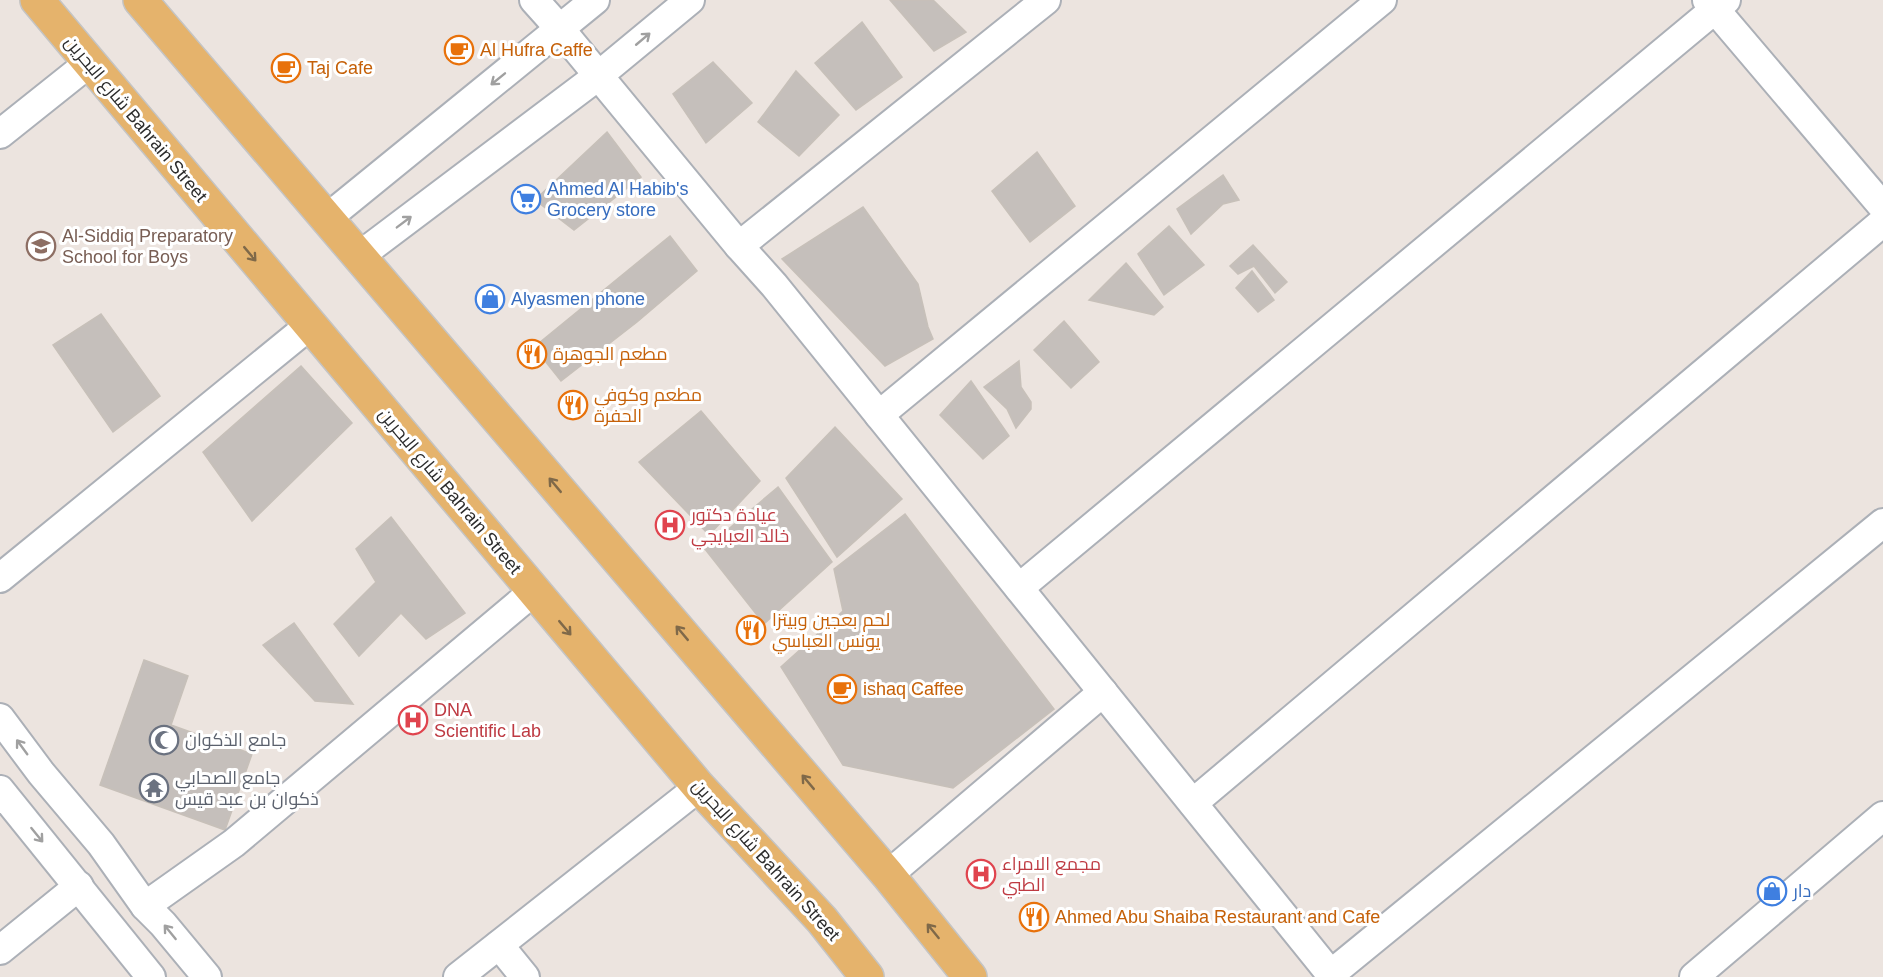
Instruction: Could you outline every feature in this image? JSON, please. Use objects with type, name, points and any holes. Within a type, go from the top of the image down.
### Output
[{"type":"main road","name":"شارع البحرين Bahrain Street","points":[[37,0],[699,787],[822,920],[867,977]]},
{"type":"main road","points":[[140,0],[888,875],[970,977]]},
{"type":"street","points":[[534,0],[774,285],[1332,975],[1883,523]]},
{"type":"street","points":[[326,219],[595,0]]},
{"type":"street","points":[[358,257],[598,76],[690,0]]},
{"type":"street","points":[[739,246],[1046,0]]},
{"type":"street","points":[[879,415],[1382,0]]},
{"type":"street","points":[[1019,588],[1716,3],[1883,207]]},
{"type":"street","points":[[0,134],[89,63]]},
{"type":"street","points":[[1192,803],[1883,222]]},
{"type":"street","points":[[0,578],[310,325]]},
{"type":"street","points":[[145,906],[234,843],[534,591]]},
{"type":"street","points":[[888,875],[1103,692]]},
{"type":"street","points":[[0,718],[41,773],[100,844],[145,906],[207,977]]},
{"type":"street","points":[[41,773],[4,795],[151,977]]},
{"type":"street","points":[[458,977],[699,787]]},
{"type":"street","points":[[1694,977],[1883,816]]},
{"type":"street","points":[[0,950],[79,886]]},
{"type":"street","points":[[499,945],[525,977]]},
{"type":"building","points":[[890,0],[933,0],[966,32],[934,51]]},
{"type":"building","points":[[862,22],[902,77],[856,110],[815,63]]},
{"type":"building","points":[[713,62],[752,103],[706,143],[673,94]]},
{"type":"building","points":[[796,71],[839,115],[799,156],[758,122]]},
{"type":"building","points":[[607,132],[641,177],[574,230],[535,200]]},
{"type":"building","points":[[1037,152],[1075,206],[1030,242],[992,191]]},
{"type":"building","points":[[1223,175],[1239,200],[1223,204],[1191,234],[1177,209]]},
{"type":"building","points":[[863,207],[918,284],[933,339],[885,366],[782,259]]},
{"type":"building","points":[[1169,226],[1204,265],[1164,295],[1138,254]]},
{"type":"building","points":[[670,236],[697,271],[637,322],[561,381],[534,347]]},
{"type":"building","points":[[1253,245],[1287,282],[1275,293],[1254,266],[1238,274],[1230,266]]},
{"type":"building","points":[[1126,263],[1163,307],[1154,315],[1089,300]]},
{"type":"building","points":[[1252,271],[1274,300],[1258,312],[1236,288]]},
{"type":"building","points":[[101,314],[160,396],[113,432],[53,345]]},
{"type":"building","points":[[1064,321],[1099,362],[1071,388],[1034,350]]},
{"type":"building","points":[[1019,361],[1021,387],[1031,402],[1031,409],[1016,428],[1007,409],[984,387]]},
{"type":"building","points":[[301,366],[352,423],[252,521],[203,452]]},
{"type":"building","points":[[971,381],[1009,436],[983,459],[940,415]]},
{"type":"building","points":[[701,411],[760,481],[709,535],[639,462]]},
{"type":"building","points":[[835,427],[902,499],[837,557],[786,478]]},
{"type":"building","points":[[778,487],[832,562],[764,624],[705,549]]},
{"type":"building","points":[[905,514],[1054,709],[953,788],[843,765],[781,667],[843,611],[834,569]]},
{"type":"building","points":[[391,517],[465,613],[426,639],[401,613],[359,656],[334,624],[376,582],[356,549]]},
{"type":"building","points":[[294,623],[353,704],[315,701],[263,645]]},
{"type":"building","name":"جامع الذكوان","points":[[144,660],[188,676],[171,725],[252,754],[225,830],[100,785]]},
{"type":"place","name":"Al Hufra Caffe","points":[[459,50]]},
{"type":"place","name":"Taj Cafe","points":[[286,68]]},
{"type":"place","name":"Ahmed Al Habib's Grocery store","points":[[526,199]]},
{"type":"place","name":"Al-Siddiq Preparatory School for Boys","points":[[41,246]]},
{"type":"place","name":"Alyasmen phone","points":[[490,299]]},
{"type":"place","name":"مطعم الجوهرة","points":[[532,354]]},
{"type":"place","name":"مطعم وكوفي الحفرة","points":[[573,405]]},
{"type":"place","name":"عيادة دكتور خالد العبايجي","points":[[670,525]]},
{"type":"place","name":"لحم بعجين وبيتزا يونس العباسي","points":[[751,630]]},
{"type":"place","name":"ishaq Caffee","points":[[842,689]]},
{"type":"place","name":"DNA Scientific Lab","points":[[413,720]]},
{"type":"place","name":"جامع الذكوان","points":[[164,740]]},
{"type":"place","name":"جامع الصحابي ذكوان بن عبد قيس","points":[[154,788]]},
{"type":"place","name":"مجمع الامراء الطبي","points":[[981,874]]},
{"type":"place","name":"دار","points":[[1772,891]]},
{"type":"place","name":"Ahmed Abu Shaiba Restaurant and Cafe","points":[[1034,917]]}]
